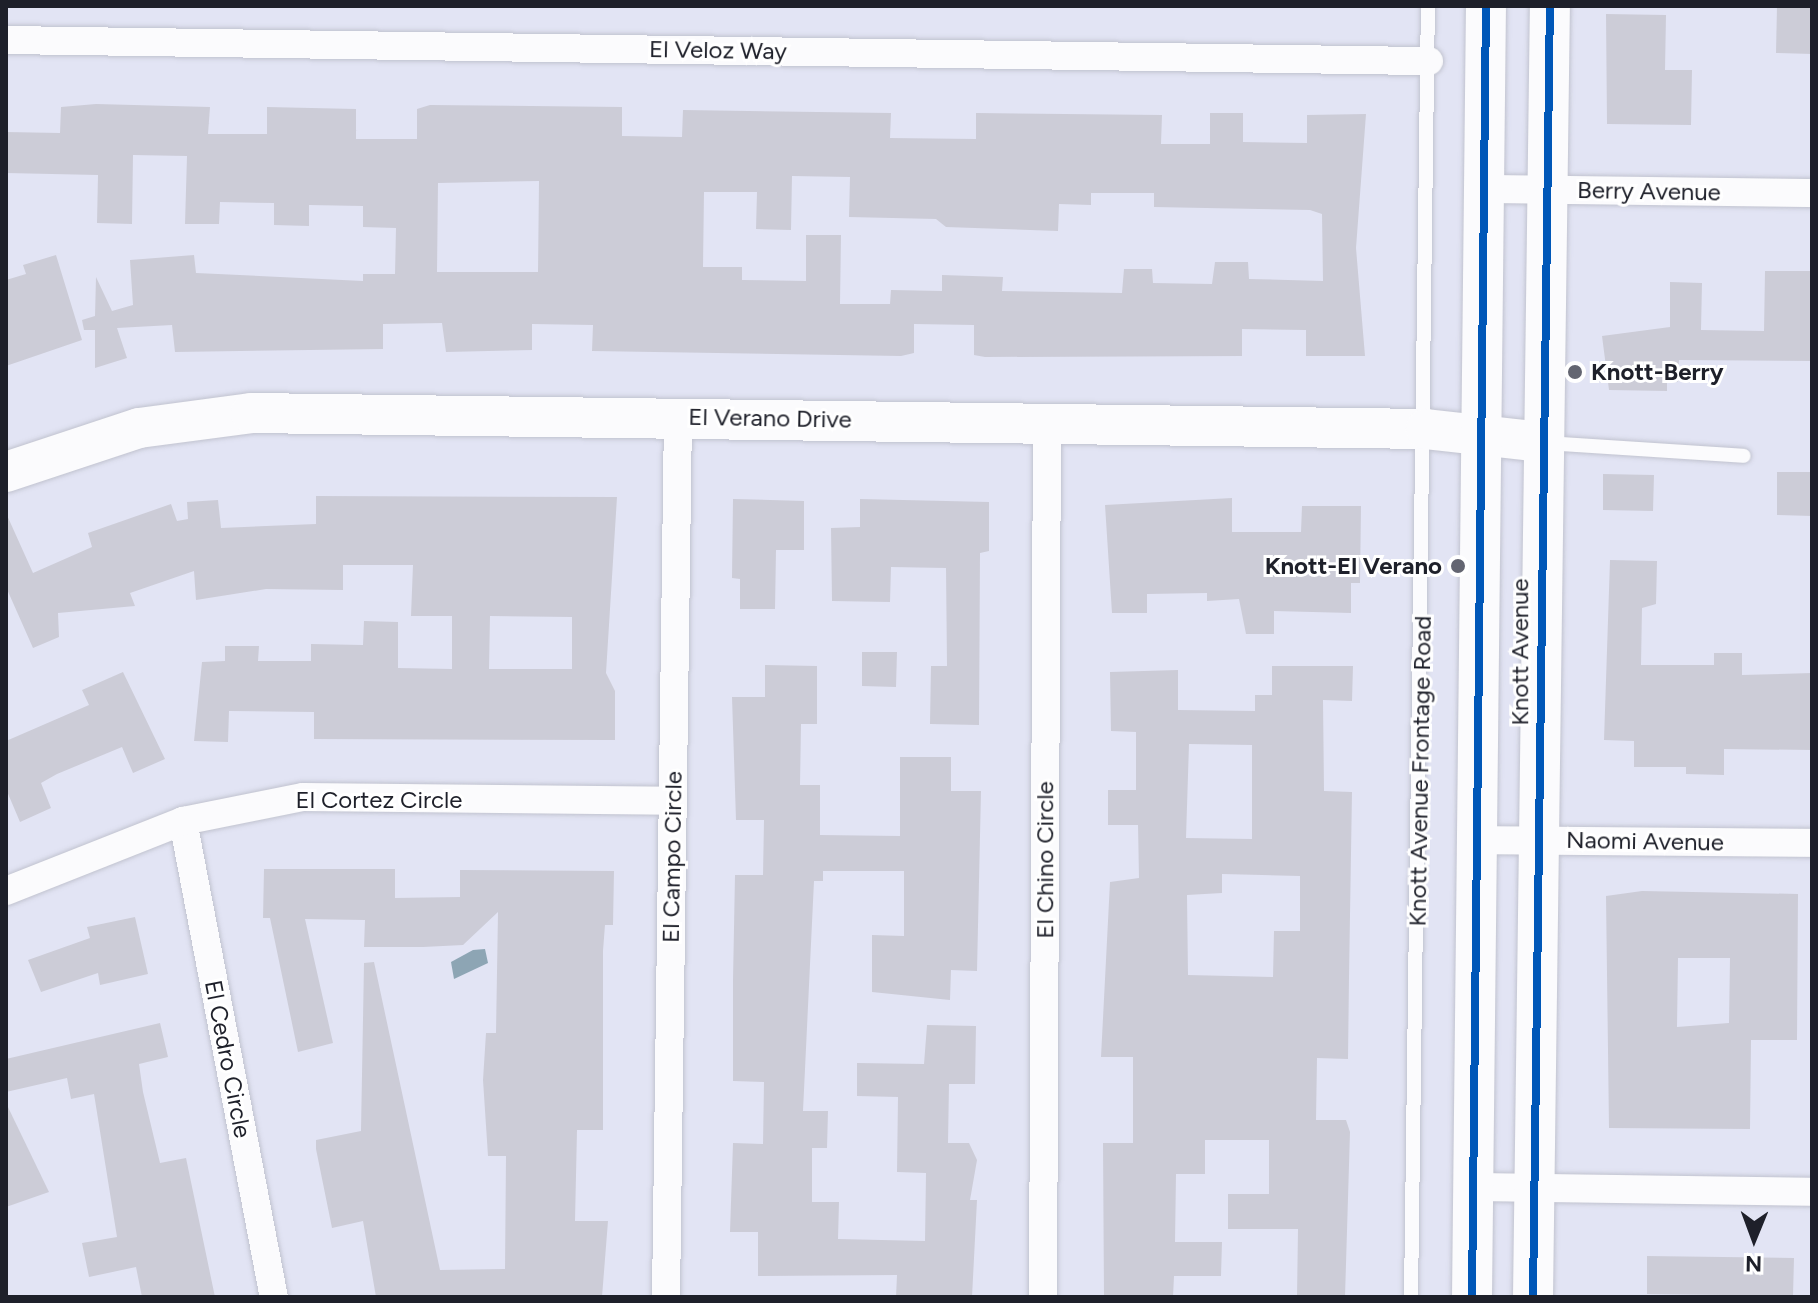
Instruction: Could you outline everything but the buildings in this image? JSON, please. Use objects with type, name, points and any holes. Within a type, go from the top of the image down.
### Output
[{"type":"main road","name":"Knott Avenue","points":[[1472,1297],[1486,6]]},
{"type":"main road","name":"Knott Avenue","points":[[1533,1297],[1541,840],[1541,442],[1550,6]]},
{"type":"main road","name":"El Verano Drive","points":[[6,472],[139,428],[251,413],[678,416],[1426,429],[1541,442]]},
{"type":"street","name":"El Veloz Way","points":[[6,40],[1429,61]]},
{"type":"street","name":"Berry Avenue","points":[[1485,189],[1812,193]]},
{"type":"street","name":"El Campo Circle","points":[[666,1297],[678,416]]},
{"type":"street","name":"El Chino Circle","points":[[1043,1297],[1047,424]]},
{"type":"street","name":"El Cortez Circle","points":[[6,891],[183,821],[303,797],[672,801]]},
{"type":"street","name":"El Cedro Circle","points":[[183,821],[274,1297]]},
{"type":"street","name":"Naomi Avenue","points":[[1477,840],[1812,843]]},
{"type":"street","points":[[1473,1187],[1812,1192]]},
{"type":"lane","name":"Knott Avenue Frontage Road","points":[[1411,1297],[1426,429],[1428,6]]},
{"type":"lane","points":[[1541,442],[1744,456]]},
{"type":"water","points":[[485,949],[488,963],[454,979],[451,962],[473,950]]},
{"type":"cycle path","points":[[1472,1297],[1486,6]]},
{"type":"cycle path","points":[[1533,1297],[1550,6]]},
{"type":"place","name":"Knott-Berry","points":[[1575,372]]},
{"type":"place","name":"Knott-El Verano","points":[[1458,566]]}]
